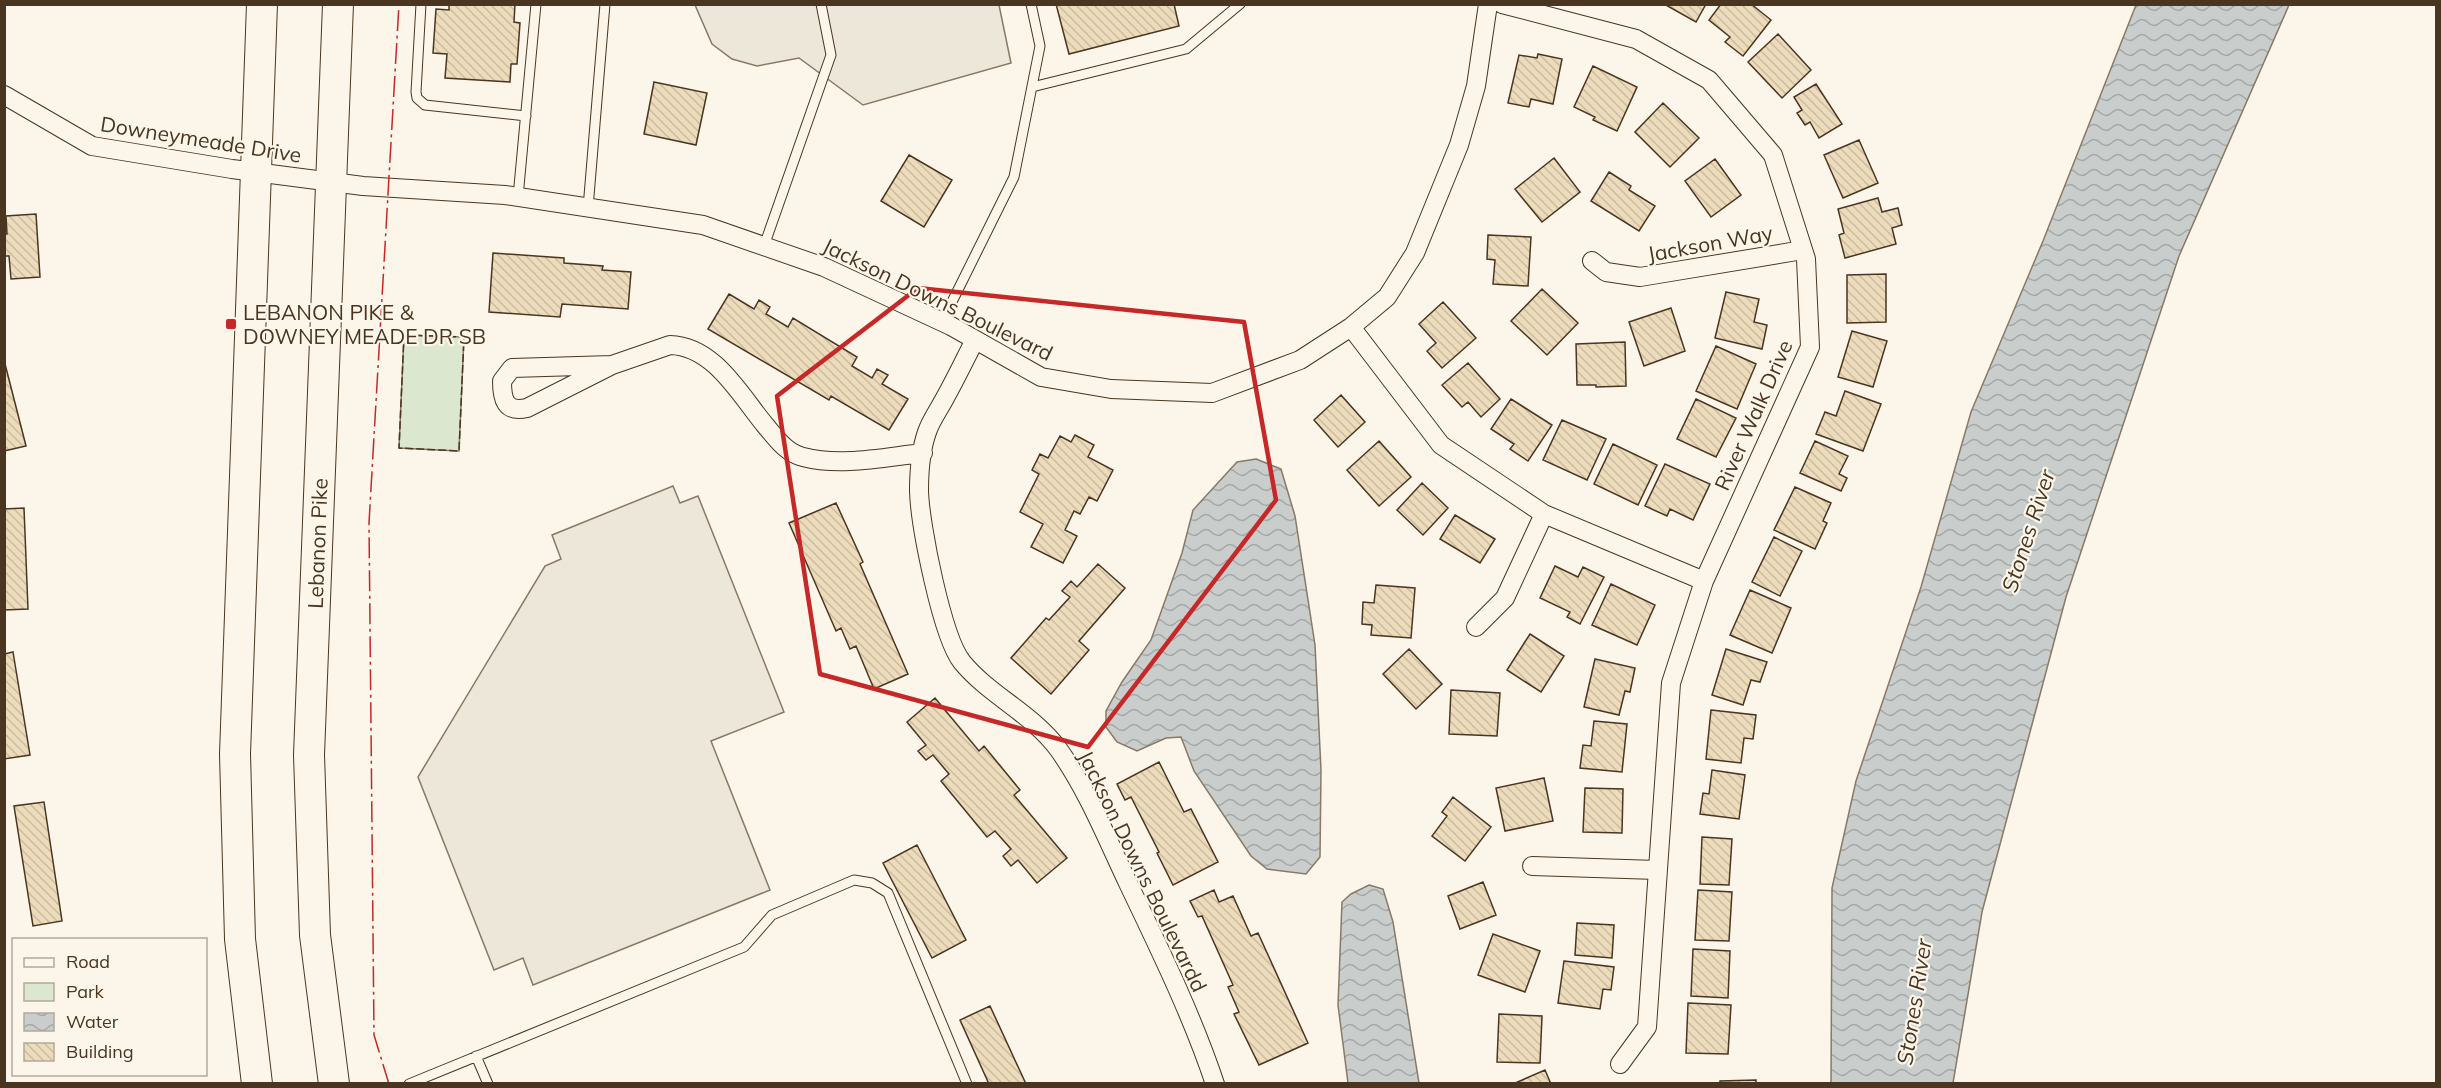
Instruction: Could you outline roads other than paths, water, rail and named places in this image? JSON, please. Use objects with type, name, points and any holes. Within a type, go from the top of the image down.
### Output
[{"type":"main road","points":[[257,1083],[240,939],[235,754],[262,4]]},
{"type":"main road","name":"Lebanon Pike","points":[[334,1083],[315,935],[309,755],[338,4]]},
{"type":"street","name":"Jackson Downs Boulevard","points":[[332,182],[518,197],[703,225],[824,267],[942,322],[1041,377],[1111,389],[1212,393],[1300,360],[1351,327],[1387,297],[1415,253],[1459,145],[1476,86],[1488,4]]},
{"type":"street","name":"River Walk Drive","points":[[1502,4],[1636,39],[1709,80],[1773,155],[1806,259],[1810,347],[1704,581]]},
{"type":"street","name":"Downeymeade Drive","points":[[4,95],[92,146],[332,182]]},
{"type":"street","name":"Jackson Way","points":[[1592,261],[1606,272],[1640,277],[1803,250]]},
{"type":"street","points":[[1351,327],[1441,446],[1544,514],[1704,581],[1671,683],[1647,1027],[1620,1064]]},
{"type":"street","name":"Jackson Downs Boulevardd","points":[[975,340],[926,433],[923,453],[919,491],[944,619],[955,651],[989,689],[1045,733],[1059,751],[1093,809],[1188,1014],[1215,1083]]},
{"type":"street","points":[[612,365],[512,368],[505,374],[502,381],[504,400],[509,407],[518,410],[527,408],[612,365],[670,345],[689,348],[716,365],[782,446],[801,457],[825,461],[923,453]]},
{"type":"street","points":[[1476,627],[1504,598],[1544,514]]},
{"type":"street","points":[[1532,866],[1657,870]]},
{"type":"lane","points":[[421,4],[416,92],[420,101],[425,105],[526,116]]},
{"type":"lane","points":[[518,197],[536,4]]},
{"type":"lane","points":[[588,208],[605,4]]},
{"type":"lane","points":[[764,246],[831,55],[821,4]]},
{"type":"lane","points":[[942,322],[1014,177],[1040,46],[1031,4]]},
{"type":"lane","points":[[1032,87],[1186,49],[1240,4]]},
{"type":"lane","points":[[409,1083],[744,947],[772,915],[855,880],[872,883],[888,893],[967,1083]]},
{"type":"lane","points":[[476,1056],[488,1083]]},
{"type":"water","name":"Stones River","points":[[2136,5],[2289,5],[2179,256],[2066,597],[1982,912],[1953,1083],[1831,1083],[1832,888],[1856,781],[1921,587],[1971,412],[2043,241]]},
{"type":"water","points":[[1256,459],[1281,469],[1295,516],[1315,645],[1321,770],[1320,857],[1306,874],[1267,869],[1251,856],[1194,771],[1181,737],[1166,738],[1137,751],[1117,742],[1106,727],[1106,711],[1122,682],[1151,640],[1182,553],[1193,510],[1237,462]]},
{"type":"water","points":[[1369,885],[1383,889],[1393,922],[1419,1083],[1348,1083],[1338,1005],[1342,902],[1351,894]]},
{"type":"place","name":"LEBANON PIKE & DOWNEY MEADE DR SB","points":[[231,324]]}]
